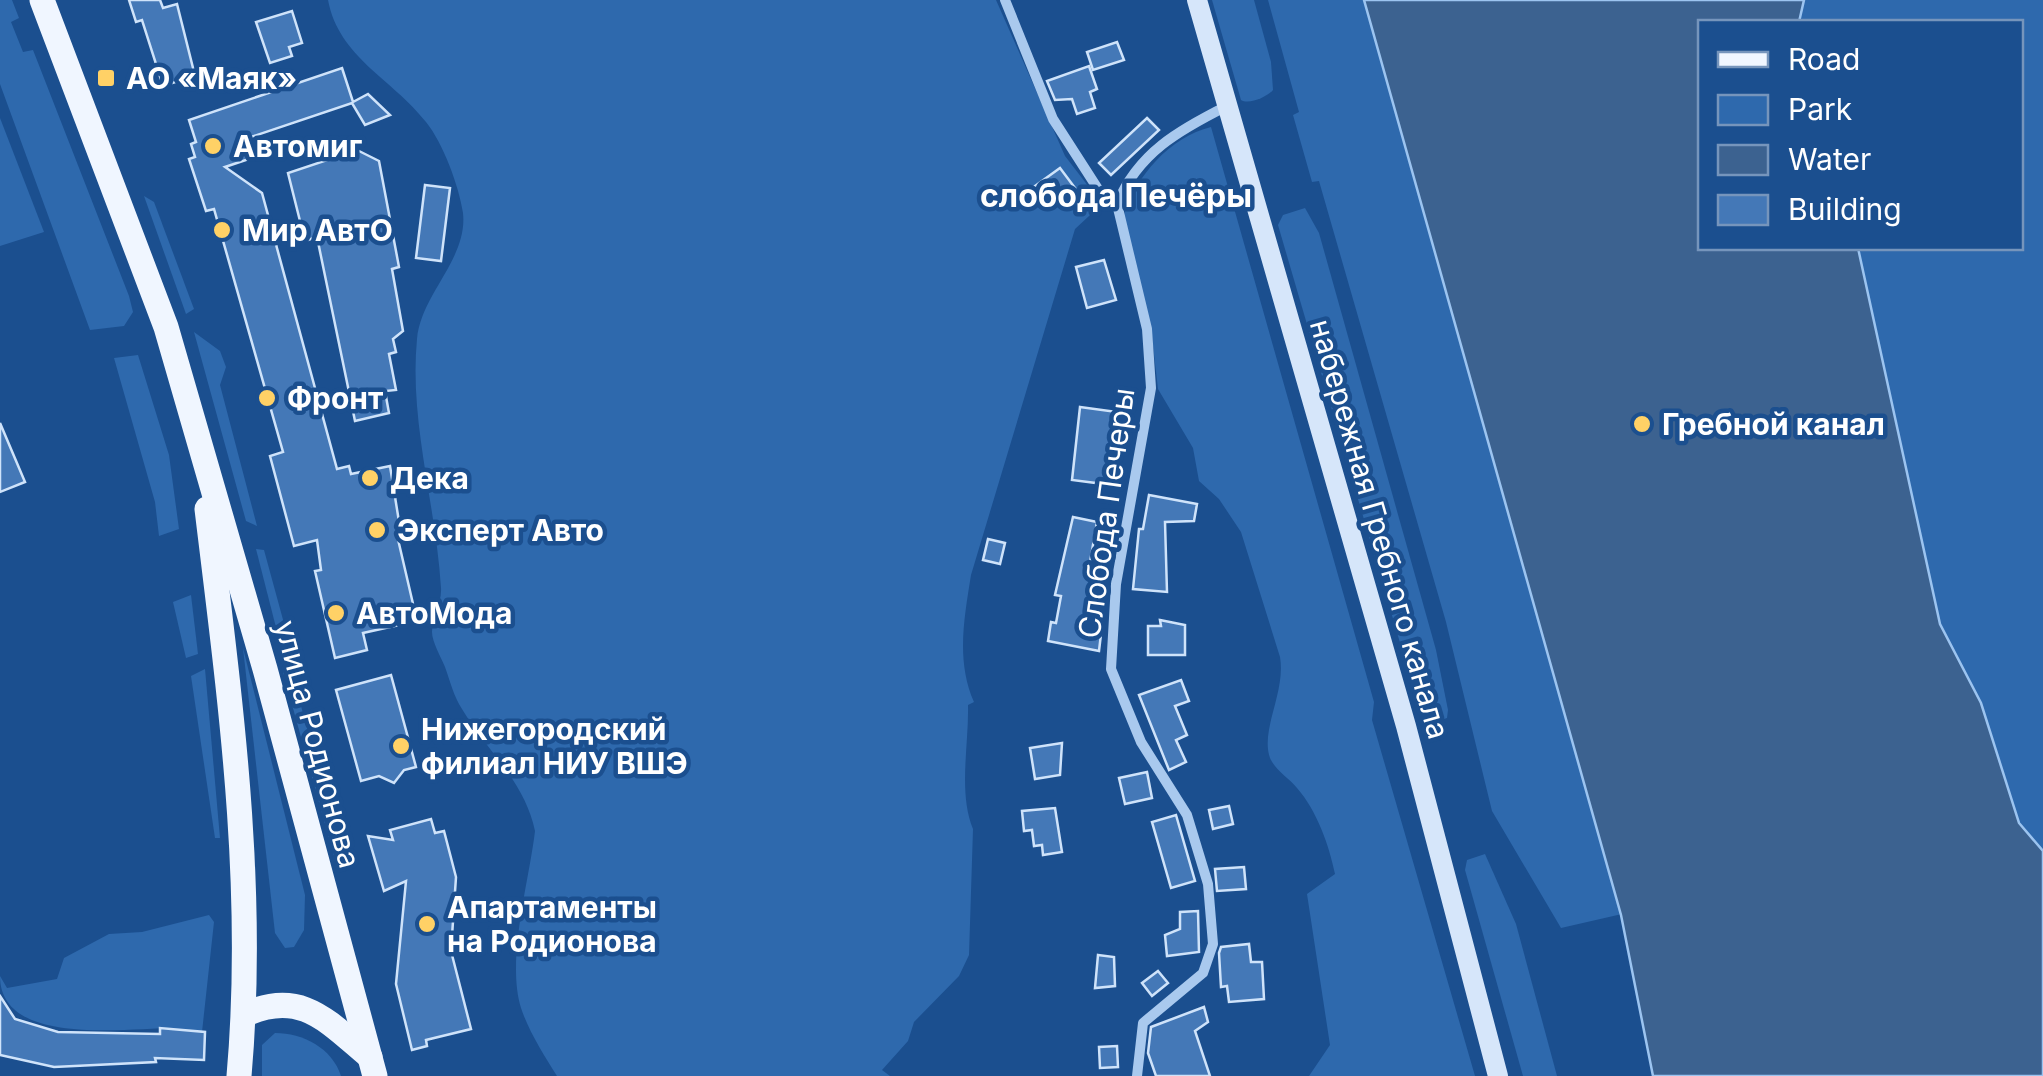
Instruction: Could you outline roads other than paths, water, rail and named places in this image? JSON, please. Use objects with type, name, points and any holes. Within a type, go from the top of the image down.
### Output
[{"type":"main road","name":"улица Родионова","points":[[42,0],[115,186],[197,430],[372,1066]]},
{"type":"main road","name":"улица Родионова","points":[[197,430],[237,753],[245,875],[244,1015],[239,1076]]},
{"type":"main road","points":[[244,1015],[265,1005],[302,1008],[321,1016],[372,1066]]},
{"type":"street","name":"Слобода Печеры","points":[[1004,0],[1053,118],[1098,190],[1117,204],[1147,328],[1151,388],[1116,584],[1111,669],[1141,742],[1194,834],[1208,884],[1213,944],[1203,973],[1143,1024],[1137,1076]]},
{"type":"street","name":"набережная Гребного канала","points":[[1197,0],[1406,726],[1498,1076]]},
{"type":"street","points":[[1117,204],[1128,177],[1148,154],[1189,125],[1228,106]]},
{"type":"water","name":"Гребной канал","points":[[1364,0],[1804,0],[1799,20],[1698,20],[1698,250],[1858,250],[1940,624],[1981,703],[2019,823],[2043,851],[2043,1076],[1653,1076],[1621,915]]},
{"type":"place","name":"АО «Маяк»","points":[[106,78]]},
{"type":"place","name":"Автомиг","points":[[213,146]]},
{"type":"place","name":"Мир АвтО","points":[[222,230]]},
{"type":"place","name":"Фронт","points":[[267,398]]},
{"type":"place","name":"Гребной канал","points":[[1642,424]]},
{"type":"place","name":"Дека","points":[[370,478]]},
{"type":"place","name":"Эксперт Авто","points":[[377,530]]},
{"type":"place","name":"АвтоМода","points":[[336,613]]},
{"type":"place","name":"Нижегородский филиал НИУ ВШЭ","points":[[401,746]]},
{"type":"place","name":"Апартаменты на Родионова","points":[[427,924]]},
{"type":"district","name":"слобода Печёры","points":[[1116,195]]}]
